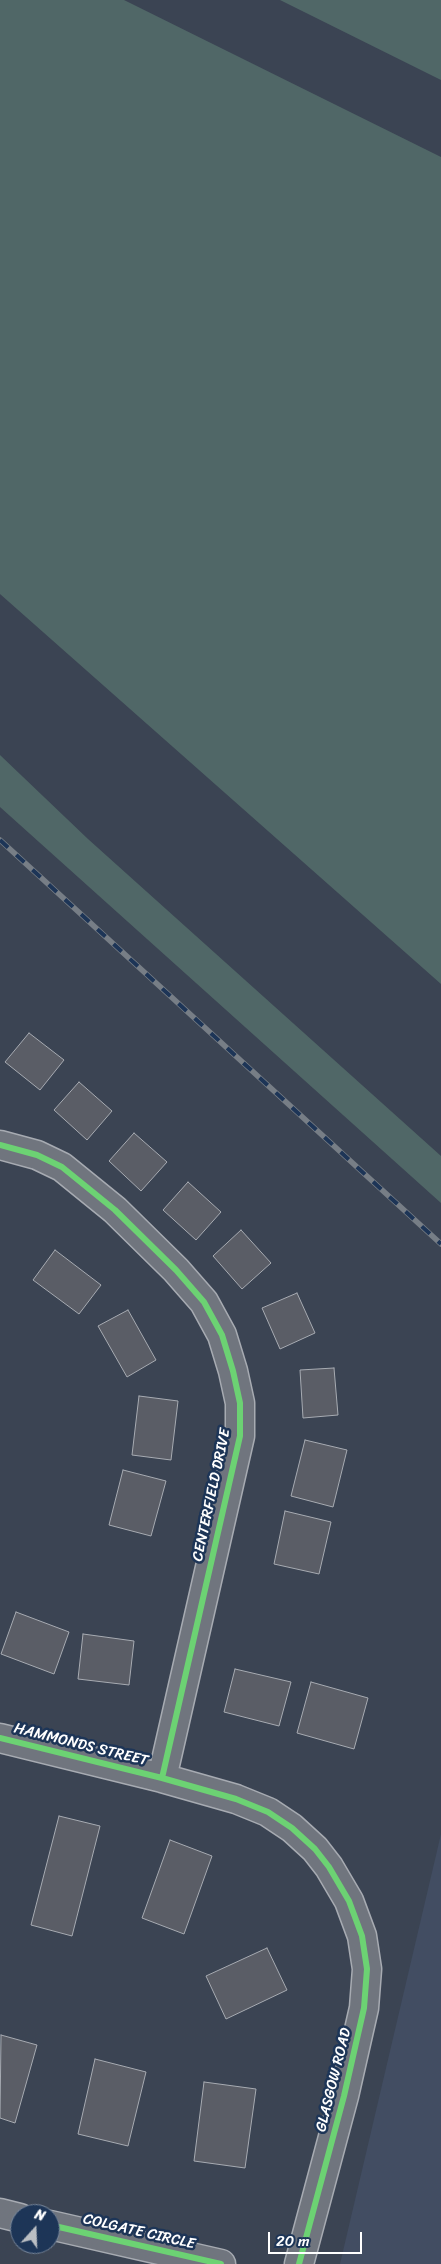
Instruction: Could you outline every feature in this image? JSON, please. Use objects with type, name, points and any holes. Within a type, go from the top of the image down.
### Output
[{"type":"street","name":"CENTERFIELD DRIVE","points":[[0,1145],[37,1155],[62,1167],[115,1210],[176,1270],[204,1302],[222,1335],[233,1371],[240,1403],[240,1436],[162,1778]]},
{"type":"street","name":"HAMMONDS STREET","points":[[0,1738],[162,1778],[236,1799],[268,1812],[292,1828],[315,1849],[329,1867],[349,1901]]},
{"type":"street","name":"GLASGOW ROAD","points":[[299,2264],[344,2096],[364,2008],[367,1969],[362,1936],[349,1901]]},
{"type":"street","name":"COLGATE CIRCLE","points":[[60,2227],[221,2264]]},
{"type":"shaded area","points":[[441,1834],[441,2264],[340,2264]]},
{"type":"green space","points":[[0,0],[124,0],[441,157],[441,984],[0,594]]},
{"type":"green space","points":[[280,0],[441,0],[441,80]]},
{"type":"green space","points":[[0,755],[88,839],[441,1156],[441,1203],[0,807]]},
{"type":"building","points":[[29,1033],[64,1060],[40,1090],[5,1062]]},
{"type":"building","points":[[79,1082],[112,1111],[87,1140],[54,1110]]},
{"type":"building","points":[[134,1133],[167,1162],[141,1191],[109,1161]]},
{"type":"building","points":[[188,1182],[221,1212],[196,1240],[163,1210]]},
{"type":"building","points":[[241,1230],[271,1263],[242,1289],[213,1256]]},
{"type":"building","points":[[55,1250],[101,1285],[79,1314],[33,1280]]},
{"type":"building","points":[[297,1293],[315,1333],[280,1349],[262,1308]]},
{"type":"building","points":[[128,1310],[156,1360],[127,1377],[98,1326]]},
{"type":"building","points":[[334,1368],[338,1415],[303,1418],[300,1370]]},
{"type":"building","points":[[139,1396],[178,1401],[171,1460],[132,1455]]},
{"type":"building","points":[[305,1440],[347,1450],[333,1507],[291,1496]]},
{"type":"building","points":[[123,1470],[166,1481],[151,1536],[109,1525]]},
{"type":"building","points":[[285,1511],[331,1522],[319,1574],[274,1564]]},
{"type":"building","points":[[16,1612],[69,1632],[54,1674],[1,1654]]},
{"type":"building","points":[[83,1634],[134,1641],[129,1685],[78,1679]]},
{"type":"building","points":[[235,1669],[291,1682],[279,1726],[224,1712]]},
{"type":"building","points":[[311,1682],[368,1698],[354,1749],[297,1733]]},
{"type":"building","points":[[59,1816],[100,1826],[72,1936],[31,1925]]},
{"type":"building","points":[[170,1840],[212,1856],[184,1934],[142,1918]]},
{"type":"building","points":[[267,1948],[287,1990],[226,2019],[206,1976]]},
{"type":"building","points":[[1,2035],[37,2045],[15,2123],[0,2118]]},
{"type":"building","points":[[95,2059],[146,2072],[128,2146],[78,2134]]},
{"type":"building","points":[[204,2082],[256,2089],[245,2168],[194,2161]]},
{"type":"railway","points":[[0,840],[441,1244]]},
{"type":"cycle path","points":[[0,1145],[37,1155],[62,1167],[115,1210],[176,1270],[204,1302],[222,1335],[233,1371],[240,1403],[240,1436],[162,1778]]},
{"type":"cycle path","points":[[0,1738],[162,1778],[236,1799],[268,1812],[292,1828],[315,1849],[329,1867],[349,1901],[362,1936],[367,1969],[364,2008],[344,2096],[299,2264]]},
{"type":"cycle path","points":[[60,2227],[221,2264]]}]
